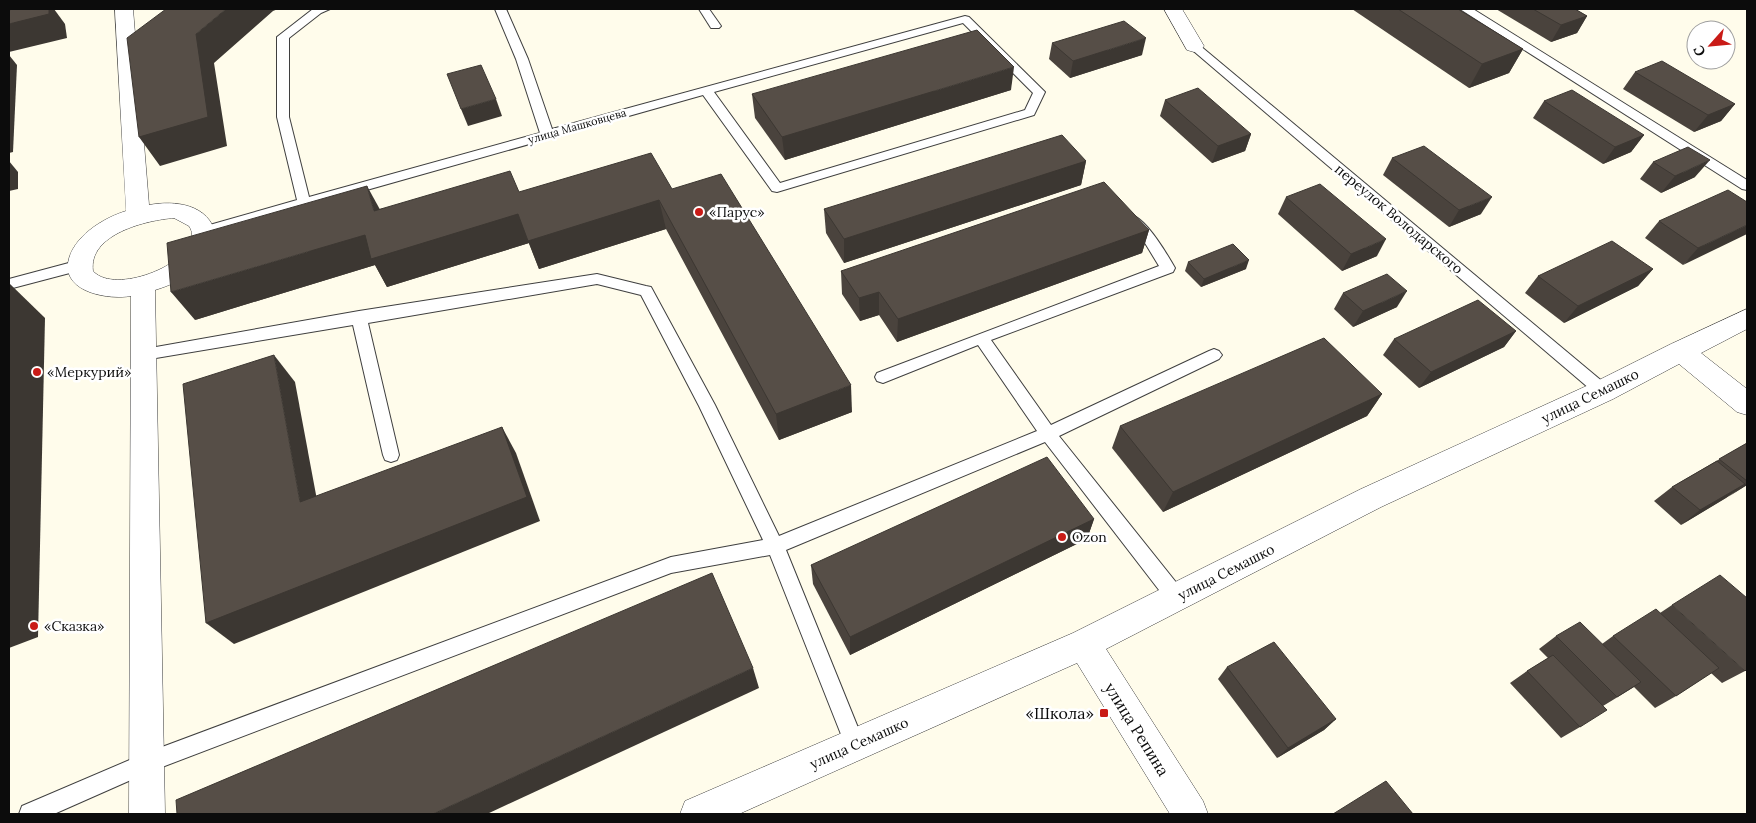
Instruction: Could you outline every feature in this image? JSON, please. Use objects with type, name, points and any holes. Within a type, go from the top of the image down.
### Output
[{"type":"street","points":[[124,9],[138,215]]},
{"type":"street","points":[[1173,9],[1194,46]]},
{"type":"street","points":[[175,210],[190,214],[200,221],[204,231],[203,242],[199,249],[181,268],[163,278],[123,289],[105,288],[91,284],[82,276],[80,265],[83,254],[92,242],[121,222],[138,215],[175,210]]},
{"type":"street","points":[[143,285],[147,814]]},
{"type":"street","name":"улица Семашко","points":[[698,814],[1084,644],[1371,498],[1604,391],[1747,318]]},
{"type":"street","points":[[1680,351],[1747,404]]},
{"type":"street","name":"улица Репина","points":[[1084,644],[1190,814]]},
{"type":"lane","points":[[304,203],[283,117],[283,37],[318,10],[324,9]]},
{"type":"lane","points":[[500,9],[522,59],[547,135]]},
{"type":"lane","points":[[704,9],[715,26]]},
{"type":"lane","points":[[1466,9],[1747,186]]},
{"type":"lane","name":"улица Машковцева","points":[[204,231],[706,90],[950,22],[965,19],[1038,92],[1030,112],[777,188],[706,90]]},
{"type":"lane","name":"переулок Володарского","points":[[1194,46],[1604,391]]},
{"type":"lane","points":[[883,377],[1168,268],[1150,240],[1118,204]]},
{"type":"lane","points":[[9,284],[80,265]]},
{"type":"lane","points":[[144,354],[598,279],[646,291],[707,405],[775,546],[855,745]]},
{"type":"lane","points":[[359,317],[391,455]]},
{"type":"lane","points":[[981,338],[1048,434],[1176,597]]},
{"type":"lane","points":[[30,814],[146,763],[671,565],[775,546],[1048,434],[1214,355]]},
{"type":"building","points":[[49,9],[49,14],[9,24],[9,10]]},
{"type":"building","points":[[166,9],[226,9],[196,34],[208,117],[139,137],[127,38]]},
{"type":"building","points":[[1398,9],[1458,9],[1523,49],[1482,64]]},
{"type":"building","points":[[1533,9],[1575,9],[1587,16],[1561,25]]},
{"type":"building","points":[[1124,21],[1146,38],[1073,61],[1052,43]]},
{"type":"building","points":[[977,30],[1014,67],[782,137],[752,94]]},
{"type":"building","points":[[1662,61],[1735,104],[1708,115],[1635,72]]},
{"type":"building","points":[[481,65],[496,99],[461,109],[447,74]]},
{"type":"building","points":[[1198,88],[1251,134],[1218,146],[1165,100]]},
{"type":"building","points":[[1572,90],[1644,135],[1615,147],[1544,101]]},
{"type":"building","points":[[1062,135],[1086,161],[844,239],[824,209]]},
{"type":"building","points":[[1424,146],[1492,197],[1459,210],[1392,158]]},
{"type":"building","points":[[1688,147],[1710,160],[1675,176],[1653,162]]},
{"type":"building","points":[[651,153],[672,189],[721,174],[851,385],[776,414],[659,200],[528,241],[518,214],[371,259],[365,235],[171,292],[167,243],[367,186],[374,211],[510,171],[519,192]]},
{"type":"building","points":[[1104,182],[1149,230],[898,319],[879,292],[859,298],[841,271]]},
{"type":"building","points":[[1320,184],[1386,239],[1351,254],[1286,197]]},
{"type":"building","points":[[1728,190],[1747,202],[1747,225],[1698,248],[1659,221]]},
{"type":"building","points":[[1612,241],[1653,269],[1578,306],[1538,276]]},
{"type":"building","points":[[1233,244],[1249,260],[1204,279],[1188,262]]},
{"type":"building","points":[[1387,274],[1407,291],[1363,311],[1343,293]]},
{"type":"building","points":[[1478,300],[1516,331],[1431,372],[1394,339]]},
{"type":"building","points":[[1324,338],[1382,394],[1173,492],[1120,426]]},
{"type":"building","points":[[274,355],[300,502],[502,427],[527,497],[206,623],[183,384]]},
{"type":"building","points":[[1747,443],[1747,481],[1719,459]]},
{"type":"building","points":[[1047,457],[1094,519],[850,637],[811,565]]},
{"type":"building","points":[[1717,461],[1745,484],[1700,510],[1672,487]]},
{"type":"building","points":[[712,573],[753,668],[433,814],[177,814],[176,800]]},
{"type":"building","points":[[1720,575],[1747,598],[1747,669],[1745,671],[1672,605]]},
{"type":"building","points":[[1656,609],[1719,668],[1676,696],[1613,636]]},
{"type":"building","points":[[1580,622],[1641,682],[1617,697],[1556,636]]},
{"type":"building","points":[[1274,642],[1336,719],[1288,748],[1227,667]]},
{"type":"building","points":[[1553,655],[1607,710],[1580,727],[1527,671]]},
{"type":"building","points":[[1386,781],[1413,814],[1333,814]]},
{"type":"place","name":"«Парус»","points":[[699,212]]},
{"type":"place","name":"«Меркурий»","points":[[37,372]]},
{"type":"place","name":"Ozon","points":[[1062,537]]},
{"type":"place","name":"«Сказка»","points":[[34,626]]},
{"type":"place","name":"«Школа»","points":[[1104,713]]}]
